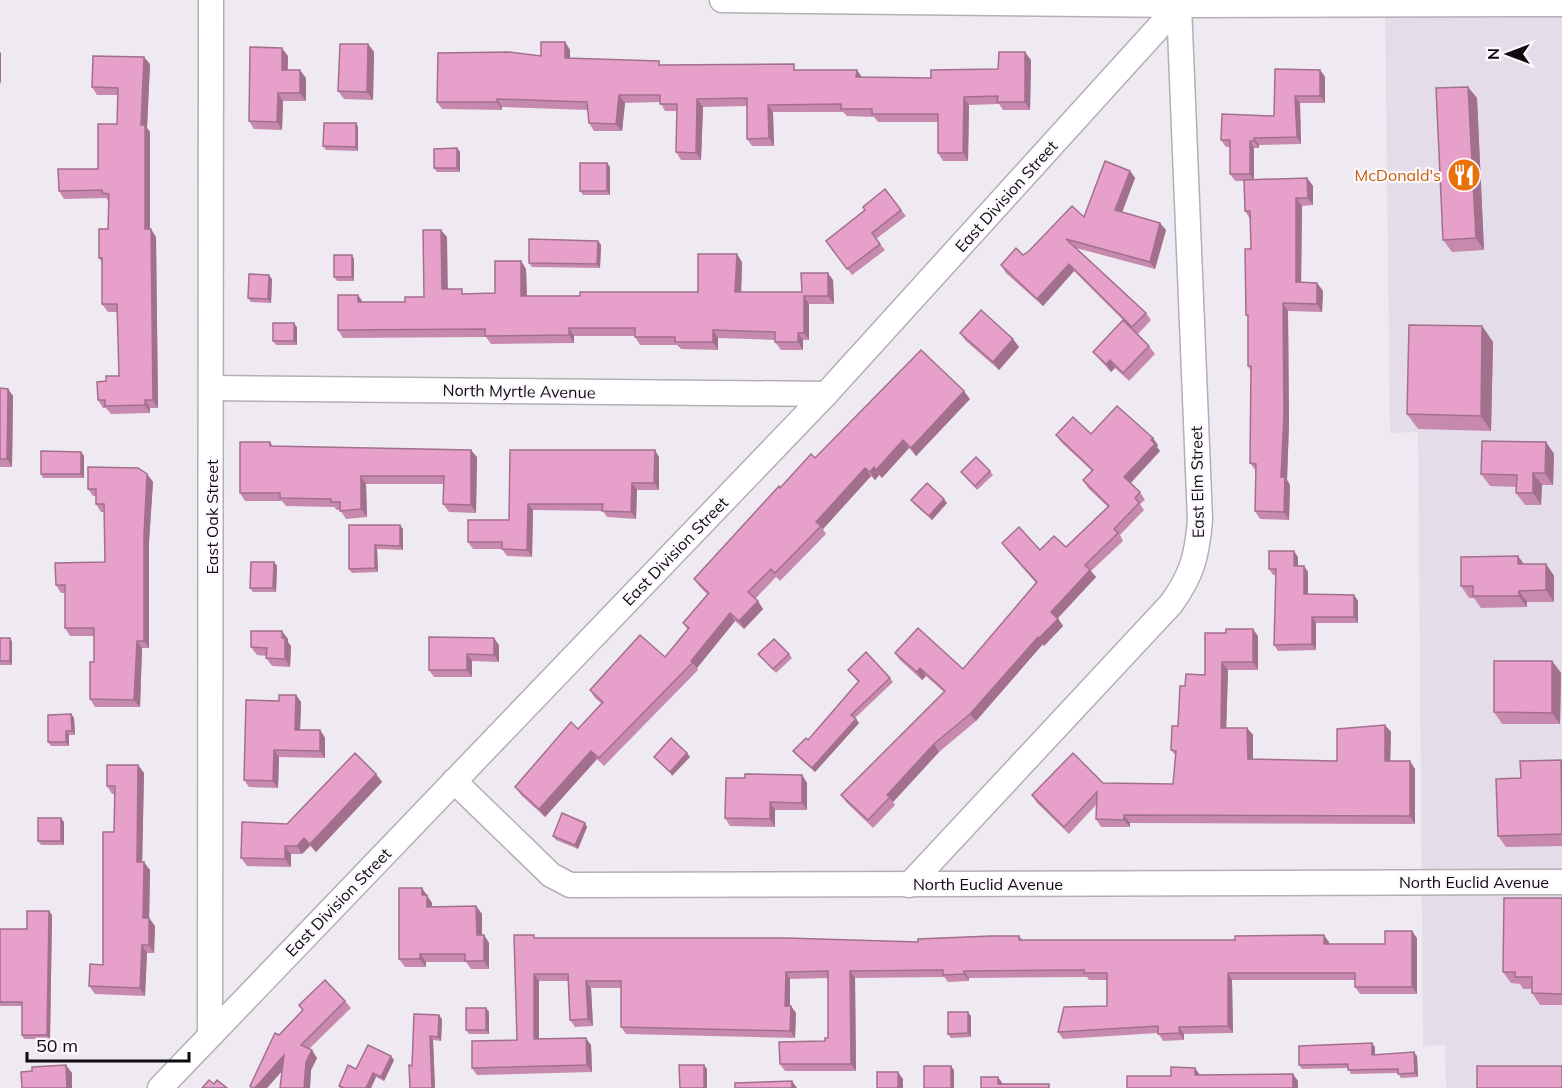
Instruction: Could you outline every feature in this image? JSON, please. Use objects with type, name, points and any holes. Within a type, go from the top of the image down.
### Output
[{"type":"street","name":"East Oak Street","points":[[210,1035],[213,388],[211,0]]},
{"type":"street","points":[[722,0],[1179,5],[1562,4]]},
{"type":"street","name":"East Division Street","points":[[160,1088],[826,394],[1179,5]]},
{"type":"street","name":"East Elm Street","points":[[909,885],[1171,604],[1188,580],[1198,549],[1200,520],[1179,5]]},
{"type":"street","name":"North Myrtle Avenue","points":[[213,388],[826,394]]},
{"type":"street","name":"North Euclid Avenue","points":[[454,781],[550,875],[570,885],[1562,882]]},
{"type":"shaded area","points":[[1385,9],[1562,9],[1562,1088],[1446,1088],[1445,1045],[1423,1046],[1418,432],[1390,433]]},
{"type":"building","points":[[541,42],[565,42],[565,58],[659,61],[659,65],[794,64],[794,70],[857,70],[856,77],[931,78],[931,70],[998,69],[999,52],[1025,52],[1025,102],[997,102],[998,96],[964,97],[963,153],[938,153],[938,114],[872,114],[872,109],[841,109],[841,104],[768,105],[769,138],[747,139],[747,98],[697,99],[696,153],[676,152],[677,104],[660,104],[660,95],[619,95],[616,124],[589,123],[587,102],[497,99],[497,102],[437,102],[438,53],[509,52],[541,56]]},
{"type":"building","points":[[340,44],[368,44],[367,92],[338,91]]},
{"type":"building","points":[[250,47],[282,48],[282,70],[300,70],[300,93],[278,93],[277,122],[249,121]]},
{"type":"building","points":[[93,56],[144,57],[141,125],[145,125],[145,229],[151,229],[153,400],[145,400],[145,405],[105,406],[105,400],[98,400],[97,382],[106,381],[106,376],[119,376],[117,304],[102,304],[102,258],[99,258],[99,229],[108,229],[109,194],[102,193],[102,190],[59,191],[58,169],[98,169],[98,124],[117,124],[118,88],[92,87]]},
{"type":"building","points":[[1275,69],[1320,70],[1320,96],[1295,96],[1297,137],[1254,138],[1254,141],[1250,141],[1250,174],[1230,174],[1230,140],[1221,140],[1222,114],[1274,116]]},
{"type":"building","name":"McDonald's","points":[[1468,87],[1476,238],[1443,240],[1436,88]]},
{"type":"building","points":[[324,123],[356,123],[356,147],[323,146]]},
{"type":"building","points":[[457,148],[457,168],[434,168],[434,149]]},
{"type":"building","points":[[1105,161],[1130,171],[1115,210],[1160,223],[1150,262],[1066,239],[1146,313],[1132,327],[1069,264],[1037,299],[1001,265],[1016,248],[1023,255],[1029,251],[1072,206],[1084,217]]},
{"type":"building","points":[[580,163],[607,163],[607,191],[580,191]]},
{"type":"building","points":[[1307,178],[1308,198],[1296,198],[1296,282],[1317,283],[1317,304],[1283,303],[1284,415],[1281,477],[1285,477],[1284,512],[1255,511],[1256,464],[1250,463],[1251,366],[1248,366],[1248,315],[1246,315],[1245,249],[1251,249],[1250,211],[1245,211],[1244,180]]},
{"type":"building","points":[[885,189],[901,210],[872,233],[880,244],[847,269],[826,241],[865,210],[863,207]]},
{"type":"building","points":[[423,230],[441,230],[442,289],[462,289],[462,294],[495,293],[495,261],[521,261],[521,296],[580,296],[580,292],[698,292],[698,254],[737,254],[735,292],[802,292],[801,273],[828,273],[828,296],[804,296],[804,333],[798,333],[798,342],[775,342],[775,332],[713,330],[713,342],[675,342],[675,337],[635,337],[635,328],[569,328],[569,335],[485,336],[485,329],[338,330],[338,295],[358,295],[358,302],[405,302],[405,297],[424,297]]},
{"type":"building","points":[[529,239],[598,241],[597,264],[529,263]]},
{"type":"building","points":[[334,255],[352,255],[352,277],[334,277]]},
{"type":"building","points":[[249,274],[269,275],[268,299],[248,298]]},
{"type":"building","points":[[981,310],[1013,339],[993,362],[960,333]]},
{"type":"building","points":[[1123,320],[1149,346],[1123,373],[1110,360],[1106,364],[1093,352]]},
{"type":"building","points":[[273,323],[294,323],[294,341],[273,341]]},
{"type":"building","points":[[1409,325],[1482,326],[1481,416],[1407,414]]},
{"type":"building","points":[[921,350],[964,391],[911,448],[903,440],[876,470],[874,467],[870,472],[865,468],[816,522],[821,526],[775,573],[771,569],[748,592],[758,601],[739,621],[730,613],[691,661],[693,662],[599,758],[591,751],[539,809],[515,787],[571,722],[578,729],[603,702],[590,690],[640,635],[665,657],[689,628],[683,623],[709,593],[694,579],[779,486],[780,488],[811,454],[815,458]]},
{"type":"building","points":[[0,388],[8,389],[7,459],[0,459]]},
{"type":"building","points":[[1117,406],[1153,438],[1151,440],[1155,444],[1124,477],[1140,492],[1135,498],[1139,503],[1114,529],[1118,533],[1085,565],[1090,570],[1051,612],[1058,619],[1038,637],[970,714],[934,744],[887,795],[890,797],[868,820],[841,795],[945,691],[920,668],[917,672],[895,653],[918,628],[963,669],[1037,582],[1002,543],[1019,527],[1040,550],[1054,536],[1066,547],[1109,506],[1083,480],[1093,470],[1056,435],[1073,417],[1091,434]]},
{"type":"building","points":[[1482,441],[1546,442],[1545,473],[1533,473],[1533,493],[1516,493],[1517,475],[1481,474]]},
{"type":"building","points":[[240,442],[270,442],[270,446],[471,450],[471,505],[443,504],[444,476],[361,476],[361,509],[340,511],[340,502],[331,502],[331,499],[280,498],[280,493],[240,493]]},
{"type":"building","points":[[510,450],[655,450],[654,483],[632,483],[631,512],[602,511],[603,504],[528,504],[527,550],[502,549],[502,542],[468,542],[468,520],[509,520]]},
{"type":"building","points":[[41,451],[81,452],[81,474],[41,474]]},
{"type":"building","points":[[976,457],[990,471],[975,486],[961,472]]},
{"type":"building","points":[[88,467],[138,468],[147,474],[144,535],[144,641],[137,641],[134,700],[90,699],[90,662],[94,662],[94,628],[65,628],[65,585],[56,585],[55,563],[105,562],[104,504],[96,504],[96,489],[88,489]]},
{"type":"building","points":[[927,483],[944,499],[929,516],[911,500]]},
{"type":"building","points":[[349,525],[400,525],[400,546],[375,545],[375,568],[349,569]]},
{"type":"building","points":[[1269,551],[1294,551],[1294,566],[1304,566],[1304,594],[1354,595],[1354,617],[1312,617],[1312,644],[1274,645],[1276,569],[1269,569]]},
{"type":"building","points":[[1518,556],[1518,564],[1546,564],[1546,590],[1519,591],[1519,596],[1473,596],[1473,586],[1461,586],[1461,557]]},
{"type":"building","points":[[251,562],[274,562],[273,588],[250,588]]},
{"type":"building","points":[[1226,629],[1253,629],[1253,662],[1222,662],[1221,728],[1247,728],[1248,759],[1337,761],[1337,729],[1385,725],[1385,761],[1410,761],[1410,816],[1124,815],[1124,820],[1096,819],[1097,792],[1064,827],[1032,795],[1073,753],[1103,783],[1173,784],[1176,751],[1171,750],[1172,726],[1178,726],[1180,686],[1185,686],[1186,674],[1205,675],[1205,633],[1226,633]]},
{"type":"building","points":[[251,631],[282,631],[282,638],[285,638],[285,659],[266,658],[267,648],[251,647]]},
{"type":"building","points":[[429,637],[494,638],[494,655],[467,654],[467,670],[429,670]]},
{"type":"building","points":[[0,638],[10,638],[10,661],[0,661]]},
{"type":"building","points":[[774,639],[789,654],[773,669],[758,654]]},
{"type":"building","points":[[866,652],[890,678],[851,715],[856,719],[812,768],[793,751],[806,738],[808,740],[859,681],[848,670]]},
{"type":"building","points":[[1494,661],[1552,661],[1552,713],[1494,712]]},
{"type":"building","points":[[279,695],[296,695],[295,730],[320,730],[320,751],[274,750],[273,781],[244,780],[246,700],[279,701]]},
{"type":"building","points":[[71,714],[72,731],[66,731],[66,742],[48,742],[48,715]]},
{"type":"building","points":[[671,738],[687,753],[670,772],[654,757]]},
{"type":"building","points":[[355,753],[376,774],[310,844],[304,838],[297,846],[285,846],[285,859],[241,858],[242,822],[287,824]]},
{"type":"building","points":[[1561,760],[1562,834],[1498,836],[1496,779],[1521,778],[1520,761]]},
{"type":"building","points":[[107,765],[138,765],[137,862],[144,862],[143,918],[149,918],[149,945],[142,945],[140,988],[89,986],[90,964],[103,965],[103,832],[114,832],[115,786],[107,786]]},
{"type":"building","points":[[745,774],[802,775],[802,803],[770,802],[770,819],[725,818],[726,778],[745,778]]},
{"type":"building","points":[[562,813],[585,823],[575,845],[553,836]]},
{"type":"building","points":[[38,818],[61,818],[61,841],[38,841]]},
{"type":"building","points":[[399,888],[422,888],[422,895],[427,895],[427,907],[476,906],[477,935],[484,935],[484,961],[465,961],[465,954],[420,954],[420,959],[399,959]]},
{"type":"building","points":[[1504,898],[1562,898],[1562,994],[1532,993],[1532,977],[1515,977],[1515,972],[1503,972]]},
{"type":"building","points":[[27,911],[49,911],[47,1035],[22,1035],[22,1002],[0,1002],[0,929],[27,929]]},
{"type":"building","points":[[1385,931],[1412,931],[1412,987],[1355,987],[1355,973],[1228,973],[1228,1026],[1179,1027],[1179,1033],[1158,1034],[1158,1026],[1058,1032],[1064,1007],[1107,1006],[1107,973],[1084,973],[1084,970],[964,971],[964,974],[943,975],[943,970],[850,971],[851,1064],[780,1064],[779,1042],[825,1041],[825,1038],[828,1038],[828,971],[786,972],[785,1006],[791,1006],[790,1031],[621,1027],[621,981],[586,981],[588,1019],[570,1020],[568,974],[534,974],[534,1039],[586,1038],[587,1065],[472,1068],[472,1041],[517,1040],[514,935],[534,935],[534,938],[786,938],[918,942],[918,939],[991,936],[1019,936],[1019,940],[1235,940],[1235,936],[1324,935],[1324,944],[1385,944]]},
{"type":"building","points":[[325,980],[345,1001],[301,1045],[312,1050],[306,1062],[304,1088],[280,1088],[284,1055],[255,1088],[252,1088],[250,1086],[275,1033],[279,1035],[303,1010],[299,1005]]},
{"type":"building","points":[[466,1008],[486,1008],[486,1030],[466,1030]]},
{"type":"building","points":[[948,1012],[968,1012],[968,1033],[948,1034]]},
{"type":"building","points":[[414,1014],[439,1015],[438,1037],[430,1036],[432,1088],[410,1088],[409,1065],[412,1066]]},
{"type":"building","points":[[1372,1043],[1372,1055],[1414,1052],[1415,1073],[1398,1074],[1398,1069],[1348,1070],[1348,1064],[1299,1065],[1299,1046]]},
{"type":"building","points":[[368,1045],[391,1056],[381,1077],[373,1073],[366,1088],[339,1086],[348,1065],[356,1069]]},
{"type":"building","points":[[66,1065],[67,1088],[22,1088],[21,1072],[32,1071],[32,1067]]},
{"type":"building","points":[[679,1065],[704,1065],[704,1088],[680,1088]]},
{"type":"building","points":[[924,1066],[951,1066],[951,1088],[924,1088]]},
{"type":"building","points":[[1477,1066],[1562,1066],[1562,1088],[1477,1088]]},
{"type":"building","points":[[1171,1067],[1195,1068],[1195,1075],[1293,1074],[1293,1088],[1127,1088],[1127,1076],[1171,1076]]},
{"type":"building","points":[[877,1072],[898,1072],[898,1088],[877,1088]]},
{"type":"building","points":[[981,1077],[998,1077],[998,1084],[1049,1084],[1049,1088],[981,1088]]},
{"type":"building","points":[[209,1080],[214,1084],[217,1080],[227,1088],[202,1088]]},
{"type":"building","points":[[792,1081],[792,1088],[735,1088],[735,1083]]},
{"type":"place","name":"McDonald's","points":[[1464,175]]}]
